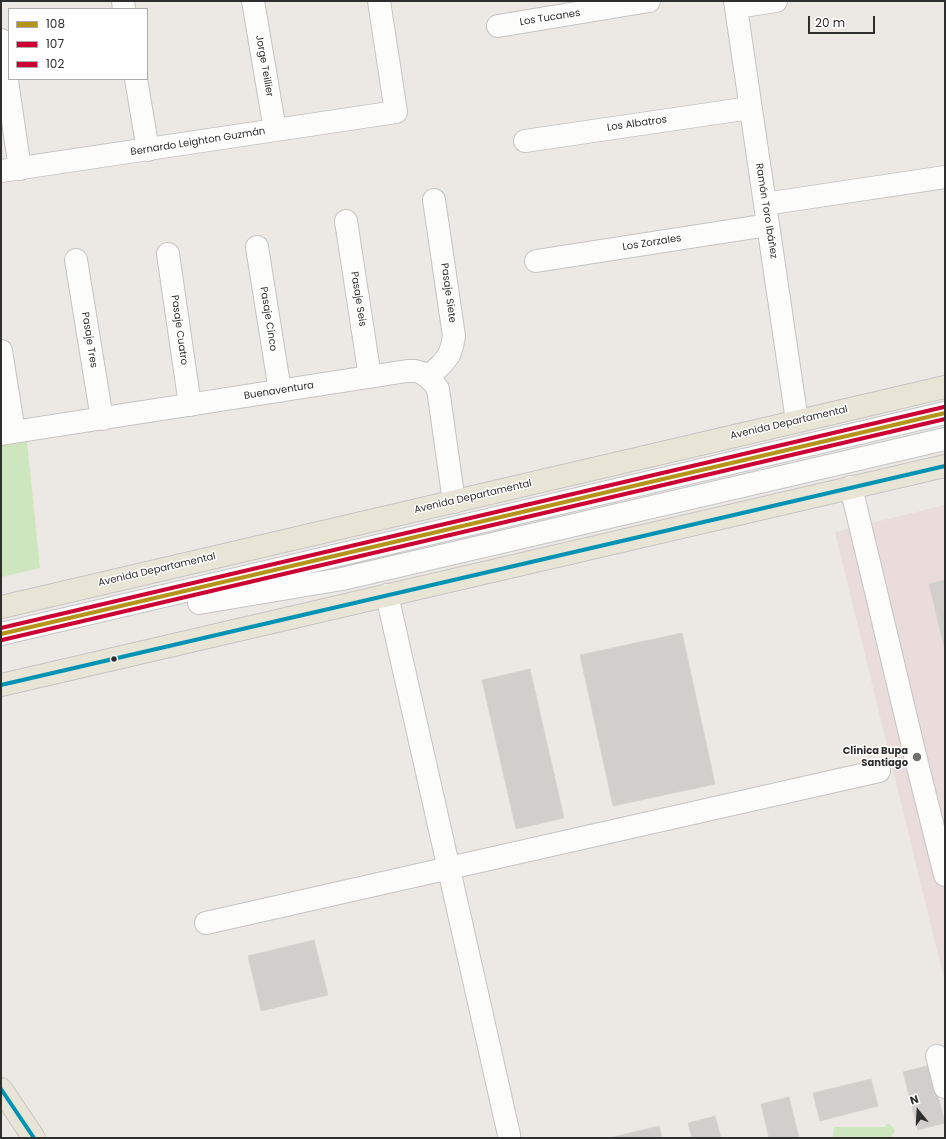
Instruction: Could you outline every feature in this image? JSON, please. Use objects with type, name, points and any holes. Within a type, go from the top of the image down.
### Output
[{"type":"main road","name":"Avenida Departamental","points":[[1,607],[945,387]]},
{"type":"main road","points":[[1,685],[945,466]]},
{"type":"main road","points":[[1,1089],[34,1138]]},
{"type":"street","name":"Jorge Teillier","points":[[253,1],[275,130]]},
{"type":"street","name":"Bernardo Leighton Guzmán","points":[[11,170],[396,112],[380,1]]},
{"type":"street","name":"Los Tucanes","points":[[498,26],[649,1]]},
{"type":"street","points":[[735,4],[776,1]]},
{"type":"street","name":"Ramón Toro Ibáñez","points":[[735,4],[797,421]]},
{"type":"street","points":[[1,40],[11,170]]},
{"type":"street","points":[[136,80],[148,150]]},
{"type":"street","name":"Los Albatros","points":[[524,141],[750,108]]},
{"type":"street","name":"Los Zorzales","points":[[536,261],[767,215],[945,177]]},
{"type":"street","name":"Pasaje Siete","points":[[428,377],[449,355],[454,336],[434,200]]},
{"type":"street","name":"Pasaje Seis","points":[[346,221],[370,377]]},
{"type":"street","name":"Pasaje Cinco","points":[[257,247],[280,391]]},
{"type":"street","name":"Pasaje Cuatro","points":[[168,254],[190,405]]},
{"type":"street","name":"Pasaje Tres","points":[[76,260],[102,419]]},
{"type":"street","points":[[1,351],[7,434]]},
{"type":"street","name":"Buenaventura","points":[[7,434],[407,371],[422,373],[428,377]]},
{"type":"street","points":[[428,377],[438,389],[454,502]]},
{"type":"street","points":[[1,634],[945,413]]},
{"type":"street","points":[[1,648],[191,604],[342,579],[945,440]]},
{"type":"street","points":[[872,457],[945,462]]},
{"type":"street","points":[[851,487],[945,875]]},
{"type":"street","points":[[387,595],[509,1135]]},
{"type":"street","points":[[206,923],[879,771]]},
{"type":"street","points":[[937,1056],[945,1088]]},
{"type":"shaded area","name":"Clínica Bupa Santiago","points":[[945,505],[945,983],[835,532]]},
{"type":"green space","points":[[27,441],[40,568],[1,577],[1,445]]},
{"type":"green space","points":[[889,1123],[895,1130],[891,1138],[833,1138],[834,1127],[884,1127]]},
{"type":"building","points":[[945,580],[945,650],[929,584]]},
{"type":"building","points":[[682,633],[715,784],[613,806],[580,655]]},
{"type":"building","points":[[530,669],[564,818],[516,829],[482,680]]},
{"type":"building","points":[[314,940],[328,995],[261,1011],[248,956]]},
{"type":"building","points":[[930,1065],[945,1123],[918,1130],[903,1072]]},
{"type":"building","points":[[871,1079],[878,1106],[820,1121],[813,1093]]},
{"type":"building","points":[[789,1097],[799,1138],[769,1138],[761,1104]]},
{"type":"building","points":[[715,1116],[721,1138],[692,1138],[688,1123]]},
{"type":"building","points":[[659,1126],[662,1138],[609,1138]]},
{"type":"transit line","name":"102","points":[[1,628],[944,407]]},
{"type":"transit line","name":"108","points":[[1,634],[945,413]]},
{"type":"transit line","name":"107","points":[[2,640],[945,419]]},
{"type":"transit line","points":[[1,685],[945,466]]},
{"type":"transit line","points":[[1,1089],[34,1138]]},
{"type":"place","name":"Clínica Bupa Santiago","points":[[917,757]]}]
